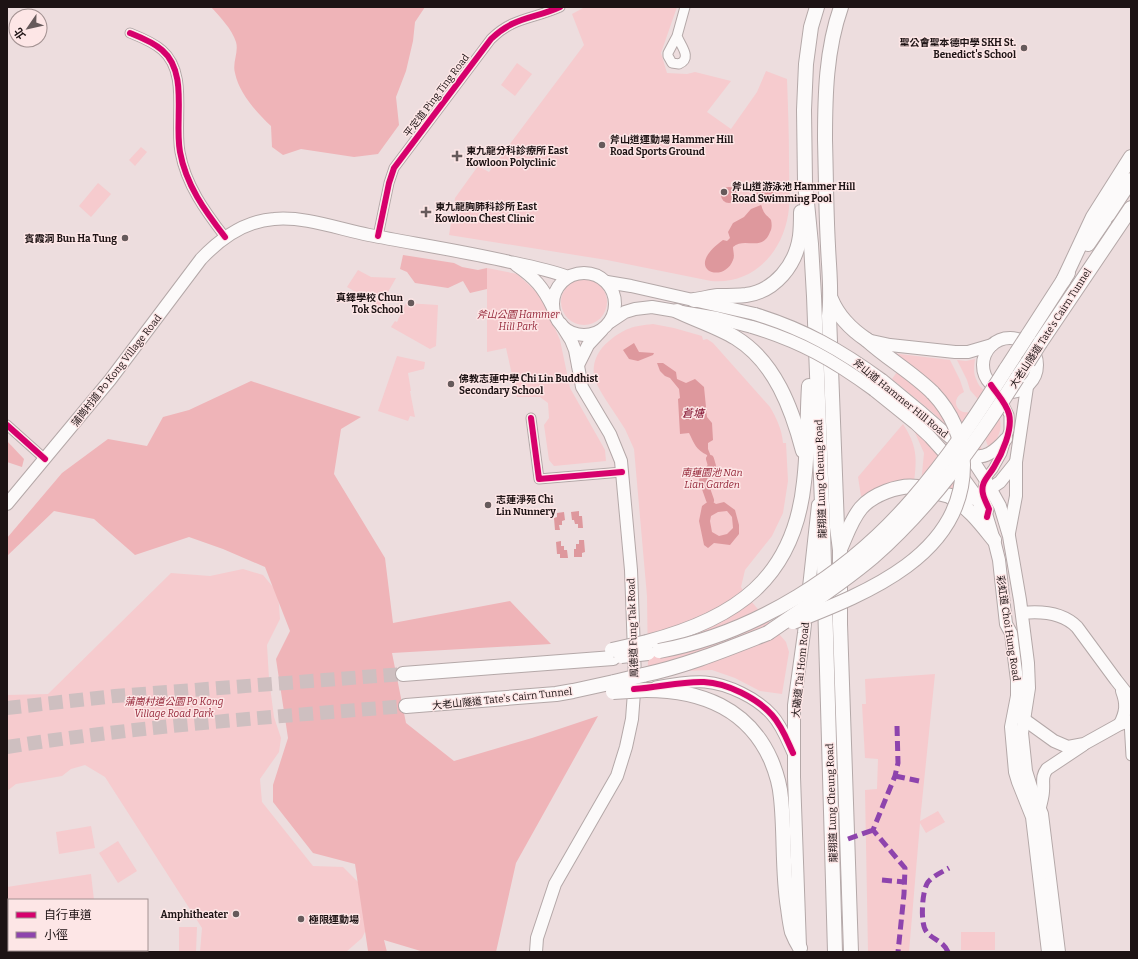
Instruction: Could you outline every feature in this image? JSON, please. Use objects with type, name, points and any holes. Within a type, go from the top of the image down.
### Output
[{"type":"main road","name":"龍翔道 Lung Cheung Road","points":[[817,7],[811,27],[806,64],[804,110],[805,182],[811,244],[821,485],[835,952]]},
{"type":"main road","name":"龍翔道 Lung Cheung Road","points":[[841,7],[829,53],[826,82],[826,189],[831,298],[829,316],[837,527],[840,550],[840,624],[851,952]]},
{"type":"main road","points":[[1063,281],[1093,217],[1131,157]]},
{"type":"main road","name":"大老山隧道 Tate's Cairn Tunnel","points":[[612,654],[680,647],[723,634],[759,618],[795,598],[852,558],[911,501],[943,463],[1131,180]]},
{"type":"main road","points":[[694,300],[716,296],[739,296],[754,293],[770,286],[782,275],[791,263],[798,245],[800,236],[802,198],[805,182]]},
{"type":"main road","name":"大老山隧道 Tate's Cairn Tunnel","points":[[406,706],[447,704],[573,692],[600,693],[691,662],[768,633],[828,592],[863,565],[900,532],[933,496],[987,424],[1131,208]]},
{"type":"main road","points":[[225,237],[249,225],[273,219],[288,219],[464,251],[568,277]]},
{"type":"main road","name":"蒲崗村道 Po Kong Village Road","points":[[7,504],[110,380],[201,259],[215,244],[225,237]]},
{"type":"main road","points":[[510,262],[525,271],[540,284],[554,310]]},
{"type":"main road","points":[[578,365],[588,345],[606,325],[614,313],[615,302],[613,291],[607,282],[596,275],[584,272],[568,277],[561,283],[553,300],[556,317],[561,324],[570,331],[582,334],[593,333],[606,325]]},
{"type":"main road","name":"斧山道 Hammer Hill Road","points":[[607,282],[755,314],[783,323],[814,336],[882,380],[968,453],[985,479],[983,494]]},
{"type":"main road","name":"龍翔道 Lung Cheung Road","points":[[831,298],[834,305],[849,325],[867,340],[890,345],[955,352],[968,352],[992,345]]},
{"type":"main road","name":"斧山道 Hammer Hill Road","points":[[606,325],[625,312],[635,308],[652,307],[717,318],[784,337],[839,365],[874,390],[915,423],[939,446],[956,467],[983,494]]},
{"type":"main road","points":[[677,311],[723,331],[737,339],[748,347],[764,363],[783,394],[806,463]]},
{"type":"main road","points":[[403,674],[584,660],[612,654],[677,634],[714,619],[730,610],[746,598],[773,569],[786,549],[801,503],[806,463],[809,382],[814,313]]},
{"type":"main road","name":"鳳德道 Fung Tak Road","points":[[536,952],[537,938],[555,884],[617,776],[626,748],[632,719],[634,689],[635,662],[632,591],[621,461],[616,448],[582,387],[571,340],[561,324]]},
{"type":"main road","name":"彩虹道 Choi Hung Road","points":[[992,345],[1001,339],[1013,338],[1023,341],[1032,349],[1037,361],[1037,371],[1034,380],[1027,387],[1016,462],[1016,496],[1009,536]]},
{"type":"main road","points":[[768,633],[826,609],[880,583],[915,560],[928,548],[943,530],[958,499],[962,478],[963,461],[960,441],[952,419],[944,406],[933,393],[917,378],[878,351],[867,340]]},
{"type":"main road","points":[[992,345],[985,355],[982,366],[986,378],[991,385],[1000,391],[1011,393],[1027,387]]},
{"type":"main road","points":[[968,453],[972,455],[986,455],[997,449],[1006,439]]},
{"type":"main road","points":[[840,550],[848,530],[861,508],[884,492],[895,488],[914,487],[952,498],[968,499],[983,494],[1006,475],[1016,462]]},
{"type":"main road","name":"大磡道 Tai Hom Road","points":[[800,951],[793,753],[794,705],[821,485]]},
{"type":"main road","name":"彩虹道 Choi Hung Road","points":[[983,494],[982,512],[987,517],[999,560],[1006,624],[1011,634],[1018,688],[1019,716],[1027,775],[1042,814],[1059,952]]},
{"type":"main road","name":"彩虹道 Choi Hung Road","points":[[983,494],[1000,506],[1009,536],[1022,613],[1030,679],[1027,705],[1019,716],[1011,735],[1015,772],[1032,818],[1048,952]]},
{"type":"main road","points":[[952,498],[971,512],[994,540]]},
{"type":"main road","points":[[1011,634],[1016,619],[1022,613],[1031,612],[1055,615],[1071,621],[1131,699]]},
{"type":"main road","points":[[1040,807],[1044,792],[1042,778],[1047,769],[1084,744],[1127,722],[1125,711],[1126,705],[1123,692],[1119,685]]},
{"type":"main road","points":[[614,687],[674,691],[694,695],[727,709],[749,726],[767,752],[779,786],[782,807],[783,870],[786,899],[792,931],[800,951]]},
{"type":"main road","points":[[1019,716],[1061,744],[1068,746],[1084,744]]},
{"type":"street","name":"平定道 Ping Ting Road","points":[[378,236],[389,183],[394,168],[492,39],[497,33],[512,23],[560,7]]},
{"type":"street","points":[[677,36],[685,7]]},
{"type":"street","points":[[130,33],[157,46],[171,61],[178,83],[178,133],[180,152],[192,189],[200,204],[225,237]]},
{"type":"street","points":[[985,479],[993,469],[1002,453],[1008,430],[1009,415],[1002,401],[991,385]]},
{"type":"street","points":[[531,418],[539,479],[622,472]]},
{"type":"street","points":[[7,425],[45,459]]},
{"type":"street","points":[[634,689],[646,689],[672,684],[703,682],[731,688],[747,696],[772,715],[783,731],[793,753]]},
{"type":"street","points":[[1127,722],[1131,756]]},
{"type":"green space","name":"斧山道運動場 Hammer Hill Road Sports Ground","points":[[585,7],[677,7],[661,53],[667,73],[687,74],[695,72],[731,81],[707,112],[731,129],[757,92],[766,71],[787,79],[789,208],[781,238],[774,251],[765,262],[754,271],[727,281],[711,281],[607,260],[449,235],[455,198],[478,166],[489,172],[584,45],[572,14]]},
{"type":"green space","points":[[517,63],[532,74],[515,96],[501,85]]},
{"type":"green space","points":[[141,147],[147,152],[135,166],[129,160]]},
{"type":"green space","points":[[98,183],[111,194],[91,217],[79,206]]},
{"type":"green space","name":"斧山公園 Hammer Hill Park","points":[[487,268],[517,274],[541,296],[560,340],[570,388],[605,450],[606,461],[554,466],[549,460],[544,425],[549,418],[548,403],[540,397],[517,397],[506,348],[487,352]]},
{"type":"green space","points":[[358,270],[371,277],[396,278],[380,306],[347,287]]},
{"type":"green space","points":[[589,279],[601,285],[606,293],[606,311],[601,319],[593,324],[579,325],[567,319],[562,311],[561,297],[567,285],[575,280]]},
{"type":"green space","points":[[406,303],[438,305],[436,346],[430,349],[391,327],[395,321],[397,322]]},
{"type":"green space","name":"南蓮園池 Nan Lian Garden","points":[[653,324],[702,336],[703,340],[707,339],[713,343],[770,407],[779,425],[783,443],[786,443],[788,481],[783,513],[772,536],[745,570],[741,587],[745,594],[786,642],[789,652],[782,694],[760,691],[735,678],[712,670],[656,672],[648,669],[647,596],[634,449],[625,429],[599,388],[594,376],[594,366],[602,348],[620,333],[630,328]]},
{"type":"green space","points":[[891,353],[950,360],[964,392],[957,398],[956,405],[961,411],[970,412],[977,439],[982,450],[973,449],[931,411],[892,379],[899,369]]},
{"type":"green space","points":[[397,356],[425,362],[424,369],[408,373],[415,417],[410,416],[408,421],[378,411]]},
{"type":"green space","points":[[975,359],[974,370],[978,384],[994,406],[1000,420],[1001,427],[999,434],[989,449],[985,438],[977,398],[970,390],[967,380],[957,360],[966,361]]},
{"type":"green space","points":[[903,424],[911,439],[915,452],[916,465],[914,482],[866,500],[861,496],[858,477]]},
{"type":"green space","points":[[913,428],[936,451],[965,492],[921,484],[924,453]]},
{"type":"green space","name":"蒲崗村道公園 Po Kong Village Road Park","points":[[243,569],[263,575],[278,593],[280,619],[267,645],[269,679],[274,717],[281,738],[279,752],[260,779],[262,802],[313,866],[343,867],[363,887],[374,913],[362,938],[346,952],[200,952],[202,928],[105,777],[85,765],[71,769],[62,776],[16,784],[7,791],[7,695],[48,694],[171,573],[210,576]]},
{"type":"green space","points":[[935,674],[920,821],[938,811],[945,822],[926,833],[920,823],[909,952],[868,952],[865,790],[877,789],[878,759],[865,758],[862,704],[866,704],[865,679]]},
{"type":"green space","points":[[91,826],[95,848],[59,854],[56,832]]},
{"type":"green space","points":[[118,841],[137,871],[118,883],[99,853]]},
{"type":"green space","points":[[91,874],[94,899],[8,899],[8,951],[30,951],[7,952],[7,887]]},
{"type":"green space","points":[[179,927],[197,927],[196,952],[179,952]]},
{"type":"green space","points":[[961,932],[995,932],[995,950],[961,950]]},
{"type":"shaded area","points":[[211,7],[425,7],[415,22],[413,41],[406,71],[396,97],[399,125],[378,154],[354,157],[301,149],[283,155],[272,147],[271,126],[249,102],[237,80],[234,69],[237,46],[232,32]]},
{"type":"shaded area","points":[[403,255],[454,263],[462,267],[478,270],[487,268],[487,289],[470,293],[463,281],[448,288],[415,283],[407,272],[400,269]]},
{"type":"shaded area","points":[[251,381],[361,417],[341,429],[334,474],[385,558],[393,623],[510,601],[551,644],[392,653],[406,723],[454,761],[532,738],[598,716],[516,863],[496,952],[424,952],[384,940],[387,952],[368,951],[355,864],[313,853],[273,802],[273,785],[288,738],[276,659],[290,631],[265,567],[223,549],[189,537],[135,555],[94,519],[54,511],[7,556],[7,538],[62,473],[108,439],[147,446],[163,417],[189,410]]},
{"type":"shaded area","points":[[7,441],[24,459],[22,467],[7,462]]},
{"type":"water","points":[[765,182],[771,185],[774,191],[771,197],[765,200],[759,197],[756,191],[759,185]]},
{"type":"water","points":[[729,187],[736,192],[737,195],[732,202],[729,203],[722,198],[721,195],[726,188]]},
{"type":"water","points":[[761,205],[764,213],[771,220],[772,226],[767,238],[763,242],[738,244],[733,247],[734,258],[728,268],[722,272],[715,273],[709,271],[705,266],[706,259],[711,250],[723,240],[727,241],[730,238],[728,232],[733,223],[744,217],[751,209]]},
{"type":"water","points":[[634,343],[639,352],[654,353],[653,355],[638,361],[629,359],[623,350]]},
{"type":"water","name":"蒼塘","points":[[657,363],[663,363],[676,372],[677,379],[686,383],[695,379],[704,387],[707,417],[712,423],[713,440],[708,443],[708,449],[712,459],[708,459],[707,455],[698,448],[689,433],[680,434],[678,399],[680,398],[679,389],[670,378],[665,376],[660,371]]},
{"type":"water","points":[[710,500],[716,504],[724,502],[735,510],[739,525],[739,534],[730,545],[714,543],[708,548],[704,545],[699,521],[702,506]],"holes":[[[727,511],[732,517],[733,528],[727,534],[719,536],[712,532],[710,521],[711,516],[718,512]]]},
{"type":"water","points":[[579,511],[579,516],[582,516],[583,528],[578,528],[578,524],[575,524],[574,520],[572,520],[571,512]]},
{"type":"water","points":[[564,512],[565,520],[562,521],[562,525],[559,525],[560,530],[555,530],[554,518],[557,517],[557,513]]},
{"type":"water","points":[[579,540],[584,540],[585,552],[582,553],[582,557],[574,557],[574,549],[576,549],[576,544],[579,544]]},
{"type":"water","points":[[561,541],[561,546],[564,546],[564,550],[567,550],[568,558],[560,558],[560,554],[557,554],[556,542]]},
{"type":"waterway","points":[[710,459],[712,466],[704,476],[703,480],[710,500]]},
{"type":"tunnel","points":[[7,708],[115,696],[403,674]]},
{"type":"tunnel","points":[[7,747],[106,733],[256,718],[406,706]]},
{"type":"marked path","points":[[897,726],[898,763],[895,776],[873,830],[905,868],[898,952]]},
{"type":"marked path","points":[[895,776],[919,781]]},
{"type":"marked path","points":[[848,839],[873,830]]},
{"type":"marked path","points":[[948,952],[940,942],[926,931],[923,921],[922,906],[924,892],[928,882],[949,868]]},
{"type":"marked path","points":[[882,880],[904,882]]},
{"type":"cycle path","points":[[378,236],[389,183],[394,168],[491,39],[507,26],[560,7]]},
{"type":"cycle path","points":[[130,33],[155,45],[162,50],[170,60],[175,71],[178,84],[179,139],[183,164],[197,197],[225,237]]},
{"type":"cycle path","points":[[987,517],[989,509],[982,490],[984,483],[997,462],[1003,448],[1008,434],[1010,420],[1006,406],[991,385]]},
{"type":"cycle path","points":[[531,418],[539,479],[622,472]]},
{"type":"cycle path","points":[[7,425],[45,459]]},
{"type":"cycle path","points":[[634,689],[695,682],[713,683],[732,688],[750,697],[776,719],[793,753]]},
{"type":"place","name":"聖公會聖本德中學 SKH St. Benedict's School","points":[[1024,48]]},
{"type":"place","name":"斧山道運動場 Hammer Hill Road Sports Ground","points":[[602,145]]},
{"type":"place","name":"東九龍分科診療所 East Kowloon Polyclinic","points":[[457,156]]},
{"type":"place","name":"斧山道游泳池 Hammer Hill Road Swimming Pool","points":[[724,192]]},
{"type":"place","name":"東九龍胸肺科診所 East Kowloon Chest Clinic","points":[[426,212]]},
{"type":"place","name":"賓霞洞 Bun Ha Tung","points":[[125,238]]},
{"type":"place","name":"真鐸學校 Chun Tok School","points":[[411,303]]},
{"type":"place","name":"佛教志蓮中學 Chi Lin Buddhist Secondary School","points":[[451,384]]},
{"type":"place","name":"志蓮淨苑 Chi Lin Nunnery","points":[[488,505]]},
{"type":"place","name":"Amphitheater","points":[[236,914]]},
{"type":"place","name":"極限運動場","points":[[301,919]]}]
